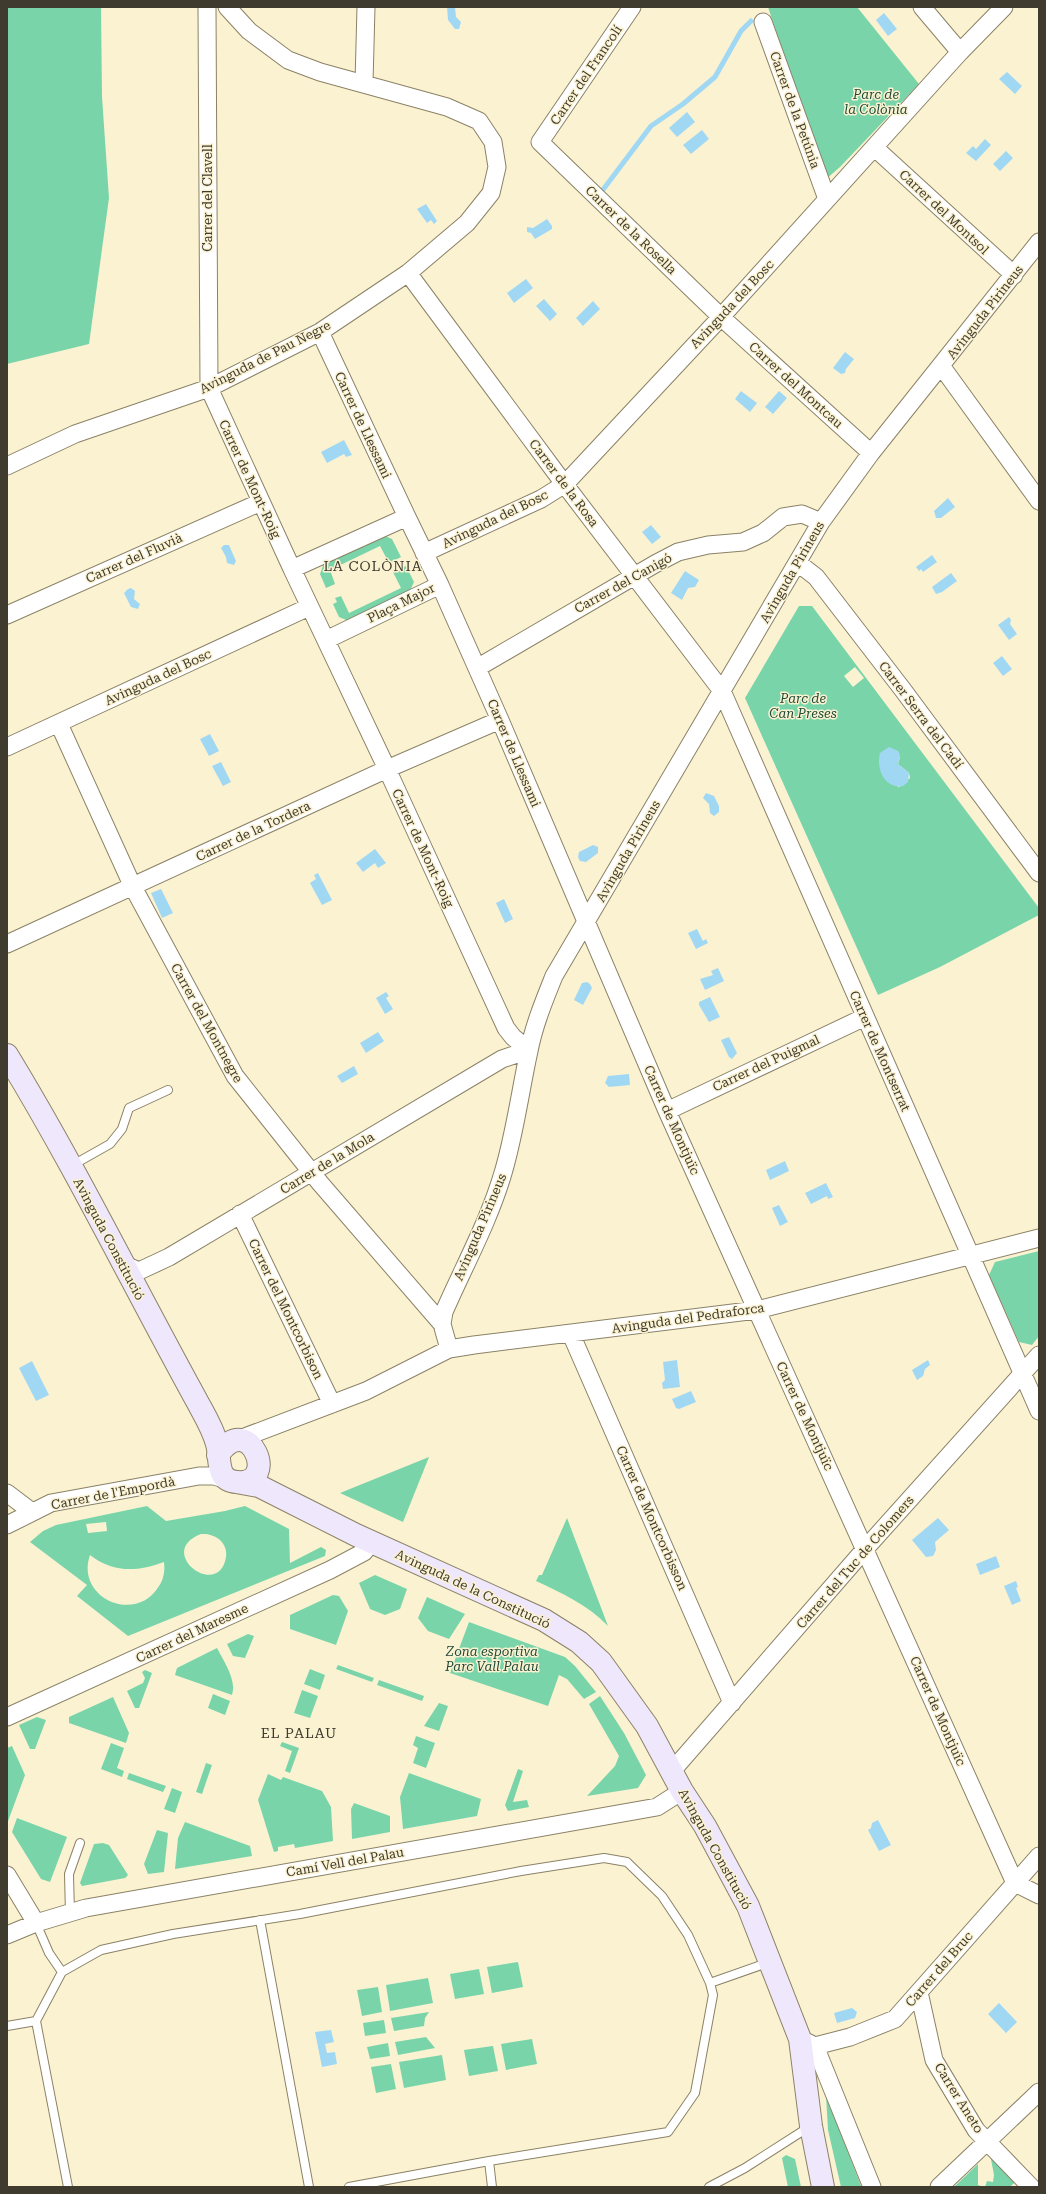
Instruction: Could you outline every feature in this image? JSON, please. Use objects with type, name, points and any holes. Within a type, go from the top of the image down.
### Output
[{"type":"street","name":"Carrer del Clavell","points":[[207,7],[209,388]]},
{"type":"street","name":"Avinguda de Pau Negre","points":[[7,466],[75,434],[209,388],[320,332],[408,273],[467,224],[491,193],[497,167],[493,142],[479,121],[447,107],[320,72],[288,60],[249,30],[227,7]]},
{"type":"street","points":[[364,83],[366,7]]},
{"type":"street","name":"Carrer del Francolí","points":[[540,142],[632,7]]},
{"type":"street","points":[[922,7],[960,52]]},
{"type":"street","name":"Avinguda del Bosc","points":[[424,553],[541,499],[565,484],[721,317],[960,52],[1004,7]]},
{"type":"street","name":"Carrer de la Petúnia","points":[[763,22],[827,199]]},
{"type":"street","name":"Carrer de la Rosella","points":[[540,142],[721,317]]},
{"type":"street","name":"Carrer del Montsol","points":[[875,148],[1014,275]]},
{"type":"street","name":"Avinguda Pirineus","points":[[442,1324],[444,1312],[490,1210],[503,1175],[513,1140],[529,1050],[542,1007],[554,976],[821,522],[871,453],[942,367],[1039,242]]},
{"type":"street","name":"Carrer de la Rosa","points":[[408,273],[634,576],[722,691]]},
{"type":"street","name":"Carrer del Montcau","points":[[721,317],[871,453]]},
{"type":"street","name":"Carrer de Llessami","points":[[320,332],[407,517]]},
{"type":"street","points":[[942,367],[1039,501]]},
{"type":"street","name":"Carrer de Mont-Roig","points":[[209,388],[292,569]]},
{"type":"street","name":"Carrer del Fluvià","points":[[7,615],[261,502]]},
{"type":"street","name":"Carrer del Canigó","points":[[477,668],[634,576],[678,552],[708,545],[743,542],[762,533],[783,517],[802,514],[821,522]]},
{"type":"street","points":[[326,640],[292,569],[407,517]]},
{"type":"street","name":"Plaça Major","points":[[326,640],[440,585],[407,517]]},
{"type":"street","name":"Carrer Serra del Cadí","points":[[798,563],[816,577],[1038,870]]},
{"type":"street","name":"Carrer de Llessami","points":[[440,585],[500,720],[586,923]]},
{"type":"street","name":"Avinguda del Bosc","points":[[7,747],[309,607]]},
{"type":"street","name":"Carrer de Mont-Roig","points":[[326,640],[506,1028],[513,1038],[529,1050]]},
{"type":"street","name":"Carrer de Montserrat","points":[[722,691],[1039,1411]]},
{"type":"street","name":"Carrer de la Tordera","points":[[7,944],[387,769],[500,720]]},
{"type":"street","name":"Carrer del Montnegre","points":[[59,724],[133,887],[234,1076],[312,1173],[442,1324]]},
{"type":"street","name":"Carrer de Montjuïc","points":[[586,923],[667,1111],[756,1310],[866,1549],[1015,1883]]},
{"type":"street","name":"Carrer del Puigmal","points":[[667,1111],[865,1017]]},
{"type":"street","name":"Carrer de la Mola","points":[[125,1265],[139,1271],[154,1264],[312,1173],[502,1059],[529,1050]]},
{"type":"street","name":"Avinguda Constitució","points":[[7,1055],[71,1166],[125,1265],[144,1306],[209,1423],[217,1445],[218,1457]]},
{"type":"street","name":"Carrer del Montcorbison","points":[[240,1214],[332,1404]]},
{"type":"street","name":"Avinguda del Pedraforca","points":[[449,1350],[474,1345],[756,1310],[1039,1238]]},
{"type":"street","points":[[287,1499],[259,1486],[234,1482],[222,1473],[218,1457],[226,1445],[269,1427],[366,1391],[449,1350],[442,1324]]},
{"type":"street","name":"Carrer de Montcorbisson","points":[[571,1334],[732,1703]]},
{"type":"street","name":"Carrer del Tuc de Colomers","points":[[672,1771],[866,1549],[1039,1355]]},
{"type":"street","name":"Avinguda Constitució","points":[[209,1423],[226,1438],[236,1440]]},
{"type":"street","points":[[234,1482],[249,1480],[258,1470],[259,1438],[269,1427]]},
{"type":"street","points":[[236,1440],[249,1444],[258,1455],[265,1475],[287,1499]]},
{"type":"street","name":"Carrer de l'Empordà","points":[[199,1476],[211,1468],[218,1457]]},
{"type":"street","name":"Carrer de l'Empordà","points":[[7,1525],[51,1503],[199,1476],[214,1476],[234,1482]]},
{"type":"street","points":[[7,1493],[32,1512]]},
{"type":"street","name":"Avinguda de la Constitució","points":[[287,1499],[372,1542],[538,1617],[579,1642],[601,1662],[647,1726],[672,1771]]},
{"type":"street","name":"Carrer del Maresme","points":[[7,1717],[330,1570],[364,1552],[372,1542]]},
{"type":"street","name":"Avinguda Constitució","points":[[672,1771],[682,1791],[705,1826],[748,1906],[807,2042]]},
{"type":"street","name":"Camí Vell del Palau","points":[[7,1935],[36,1923],[86,1908],[650,1809],[682,1791]]},
{"type":"street","name":"Carrer del Bruc","points":[[807,2042],[850,2037],[895,2019],[1039,1856]]},
{"type":"street","points":[[7,1875],[36,1923]]},
{"type":"street","points":[[1015,1883],[1039,1895]]},
{"type":"street","name":"Carrer Aneto","points":[[918,1992],[934,2060],[976,2130],[1030,2187]]},
{"type":"street","points":[[807,2042],[811,2126],[823,2187]]},
{"type":"street","points":[[807,2042],[872,2187]]},
{"type":"street","points":[[939,2187],[1039,2092]]},
{"type":"lane","points":[[71,1166],[110,1144],[122,1129],[129,1108],[168,1090]]},
{"type":"lane","points":[[70,1914],[69,1874],[80,1843]]},
{"type":"lane","points":[[68,2187],[36,2021],[62,1972],[101,1950],[173,1934],[260,1920],[604,1858],[627,1862],[662,1896],[688,1935],[710,1983],[713,1995],[695,2092],[668,2132],[489,2161],[348,2187]]},
{"type":"lane","points":[[260,1920],[309,2187]]},
{"type":"lane","points":[[36,1923],[49,1953],[62,1972]]},
{"type":"lane","points":[[710,1983],[771,1962]]},
{"type":"lane","points":[[7,2026],[36,2021]]},
{"type":"lane","points":[[709,2187],[745,2168],[811,2126]]},
{"type":"lane","points":[[489,2161],[492,2187]]},
{"type":"green space","points":[[7,7],[101,7],[102,97],[109,198],[89,344],[7,364]]},
{"type":"green space","name":"Parc de la Colònia","points":[[768,7],[857,7],[919,84],[840,167],[825,180]]},
{"type":"green space","points":[[383,535],[392,539],[401,557],[389,563],[380,546],[330,570],[335,584],[326,588],[320,574],[324,563]]},
{"type":"green space","points":[[406,566],[414,582],[408,595],[351,622],[339,617],[333,604],[337,602],[335,598],[341,596],[349,613],[401,588],[393,572]]},
{"type":"green space","name":"Parc de Can Preses","points":[[799,606],[812,606],[1039,908],[1039,915],[940,967],[878,995],[745,698]],"holes":[[[855,667],[864,678],[853,687],[844,676]],[[900,757],[898,764],[909,773],[910,778],[899,787],[888,782],[882,774]]]},
{"type":"green space","points":[[1039,1251],[1039,1336],[1032,1345],[1019,1342],[989,1275],[995,1262]]},
{"type":"green space","points":[[429,1457],[403,1522],[340,1493]]},
{"type":"green space","points":[[147,1506],[166,1521],[245,1506],[289,1529],[290,1563],[321,1547],[326,1550],[325,1556],[128,1636],[77,1596],[87,1585],[30,1542],[43,1531],[56,1525]],"holes":[[[106,1522],[107,1531],[88,1533],[86,1524]],[[201,1534],[211,1535],[220,1540],[223,1543],[226,1552],[226,1557],[221,1569],[213,1574],[203,1574],[193,1569],[186,1561],[184,1551],[188,1542]],[[90,1555],[107,1565],[126,1569],[144,1568],[164,1562],[164,1574],[161,1583],[149,1598],[136,1604],[123,1605],[110,1601],[99,1594],[91,1583],[88,1570]]]},
{"type":"green space","points":[[567,1518],[608,1626],[583,1606],[565,1595],[536,1581],[539,1575],[542,1575]]},
{"type":"green space","points":[[375,1575],[407,1589],[400,1609],[385,1615],[370,1609],[359,1583]]},
{"type":"green space","points":[[333,1595],[339,1596],[348,1611],[336,1645],[290,1629],[290,1615]]},
{"type":"green space","points":[[427,1597],[465,1614],[449,1639],[428,1631],[418,1618]]},
{"type":"green space","name":"Zona esportiva Parc Vall Palau","points":[[469,1622],[565,1657],[575,1666],[596,1692],[584,1699],[567,1679],[559,1675],[548,1706],[450,1673]]},
{"type":"green space","points":[[248,1634],[254,1636],[245,1658],[233,1656],[227,1644]]},
{"type":"green space","points":[[217,1648],[233,1683],[232,1695],[175,1675],[177,1668]]},
{"type":"green space","points":[[338,1665],[374,1678],[372,1682],[336,1669]]},
{"type":"green space","points":[[310,1669],[325,1675],[320,1690],[304,1684]]},
{"type":"green space","points":[[145,1670],[152,1673],[139,1708],[135,1708],[127,1691],[143,1683],[145,1678],[142,1672]]},
{"type":"green space","points":[[379,1680],[424,1696],[422,1701],[377,1685]]},
{"type":"green space","points":[[302,1690],[318,1696],[310,1718],[294,1713]]},
{"type":"green space","points":[[213,1694],[230,1701],[225,1715],[208,1708]]},
{"type":"green space","points":[[600,1696],[624,1733],[646,1775],[638,1788],[587,1796],[615,1766],[619,1756],[589,1704]]},
{"type":"green space","points":[[113,1697],[129,1733],[126,1743],[69,1723],[69,1717]]},
{"type":"green space","points":[[439,1703],[448,1706],[439,1731],[424,1726]]},
{"type":"green space","points":[[37,1717],[46,1720],[35,1749],[30,1749],[19,1725]]},
{"type":"green space","points":[[416,1736],[435,1743],[426,1768],[413,1763],[418,1748],[413,1745]]},
{"type":"green space","points":[[282,1742],[299,1748],[290,1773],[285,1771],[292,1751],[280,1746]]},
{"type":"green space","points":[[111,1743],[124,1748],[117,1768],[124,1771],[122,1777],[101,1769]]},
{"type":"green space","points":[[12,1746],[25,1775],[7,1824],[7,1748]]},
{"type":"green space","points":[[206,1763],[212,1765],[202,1794],[196,1792]]},
{"type":"green space","points":[[518,1769],[523,1771],[513,1802],[527,1800],[529,1807],[508,1811],[505,1805]]},
{"type":"green space","points":[[129,1773],[166,1786],[163,1792],[127,1779]]},
{"type":"green space","points":[[409,1773],[481,1799],[477,1816],[403,1829],[400,1797]]},
{"type":"green space","points":[[268,1774],[281,1780],[283,1777],[322,1791],[331,1807],[333,1841],[295,1848],[294,1844],[278,1847],[278,1851],[274,1852],[258,1800]]},
{"type":"green space","points":[[172,1788],[182,1792],[175,1813],[164,1809]]},
{"type":"green space","points":[[354,1803],[390,1816],[390,1832],[352,1839],[351,1809]]},
{"type":"green space","points":[[17,1818],[67,1837],[50,1882],[41,1879],[12,1832]]},
{"type":"green space","points":[[185,1822],[250,1846],[252,1856],[175,1869],[178,1838]]},
{"type":"green space","points":[[157,1830],[168,1833],[164,1872],[148,1874],[144,1864]]},
{"type":"green space","points":[[103,1843],[109,1845],[128,1875],[125,1878],[82,1886],[80,1883],[94,1844]]},
{"type":"green space","points":[[518,1962],[523,1987],[492,1993],[487,1967]]},
{"type":"green space","points":[[479,1969],[484,1994],[455,1999],[450,1974]]},
{"type":"green space","points":[[428,1978],[433,2003],[390,2011],[386,1985]]},
{"type":"green space","points":[[378,1987],[382,2012],[362,2016],[357,1990]]},
{"type":"green space","points":[[429,2012],[425,2018],[424,2026],[394,2031],[391,2018]]},
{"type":"green space","points":[[384,2020],[386,2033],[365,2036],[363,2023]]},
{"type":"green space","points":[[426,2037],[435,2048],[398,2055],[395,2042]]},
{"type":"green space","points":[[532,2039],[537,2064],[506,2070],[501,2044]]},
{"type":"green space","points":[[388,2043],[390,2056],[370,2059],[367,2047]]},
{"type":"green space","points":[[493,2046],[498,2071],[469,2076],[464,2050]]},
{"type":"green space","points":[[442,2055],[446,2080],[404,2088],[399,2062]]},
{"type":"green space","points":[[391,2064],[396,2089],[376,2093],[371,2067]]},
{"type":"green space","points":[[826,2095],[861,2186],[860,2187],[841,2187],[828,2130]]},
{"type":"green space","points":[[990,2154],[1015,2182],[1010,2187],[985,2187],[987,2181],[993,2182],[994,2175]]},
{"type":"green space","points":[[786,2155],[795,2159],[801,2187],[788,2187],[782,2158]]},
{"type":"green space","points":[[978,2164],[978,2185],[984,2187],[954,2187]]},
{"type":"water","points":[[447,7],[455,7],[456,17],[461,22],[459,29],[455,29],[448,20]]},
{"type":"water","points":[[884,13],[897,29],[888,36],[876,20]]},
{"type":"water","points":[[1007,72],[1022,86],[1015,94],[999,79]]},
{"type":"water","points":[[687,112],[695,122],[677,137],[669,128]]},
{"type":"water","points":[[702,130],[709,139],[691,154],[683,145]]},
{"type":"water","points":[[985,139],[991,145],[976,161],[966,153],[973,146],[976,149]]},
{"type":"water","points":[[1006,151],[1013,158],[1000,171],[993,164]]},
{"type":"water","points":[[426,204],[437,221],[434,224],[431,220],[427,223],[417,209]]},
{"type":"water","points":[[547,219],[552,226],[552,229],[535,239],[531,233],[527,232],[527,227],[533,228]]},
{"type":"water","points":[[526,279],[533,288],[514,303],[507,293]]},
{"type":"water","points":[[544,299],[557,314],[550,321],[536,306]]},
{"type":"water","points":[[593,301],[600,309],[583,326],[576,318]]},
{"type":"water","points":[[845,352],[854,359],[846,369],[845,373],[841,374],[833,368]]},
{"type":"water","points":[[741,391],[757,403],[750,412],[735,399]]},
{"type":"water","points":[[779,391],[787,398],[773,414],[765,407]]},
{"type":"water","points":[[344,440],[352,455],[346,457],[344,454],[327,463],[321,452]]},
{"type":"water","points":[[948,498],[955,507],[941,518],[936,518],[934,511]]},
{"type":"water","points":[[651,525],[661,537],[652,544],[642,532]]},
{"type":"water","points":[[224,545],[229,545],[236,561],[234,565],[227,563],[226,557],[221,548]]},
{"type":"water","points":[[932,555],[937,562],[923,572],[921,569],[919,571],[916,567]]},
{"type":"water","points":[[685,571],[699,580],[695,587],[688,588],[682,600],[671,593]]},
{"type":"water","points":[[951,573],[957,581],[942,592],[936,594],[932,587]]},
{"type":"water","points":[[131,588],[135,591],[134,599],[140,604],[138,609],[131,607],[124,593]]},
{"type":"water","points":[[1009,617],[1011,620],[1010,624],[1017,634],[1009,640],[998,625]]},
{"type":"water","points":[[1002,656],[1012,669],[1003,676],[993,663]]},
{"type":"water","points":[[210,734],[219,751],[209,756],[200,739]]},
{"type":"water","points":[[889,747],[898,751],[900,755],[898,764],[909,773],[908,782],[903,786],[896,786],[886,781],[881,771],[879,765],[880,753]]},
{"type":"water","points":[[221,762],[231,782],[223,786],[212,766]]},
{"type":"water","points":[[706,793],[714,796],[719,806],[719,812],[714,816],[710,813],[709,804],[703,798]]},
{"type":"water","points":[[593,845],[598,847],[598,853],[586,862],[580,861],[578,857],[579,852]]},
{"type":"water","points":[[375,849],[386,863],[378,868],[375,863],[363,872],[356,863]]},
{"type":"water","points":[[318,873],[332,900],[322,905],[310,883],[316,879],[314,875]]},
{"type":"water","points":[[161,889],[173,913],[162,918],[151,893]]},
{"type":"water","points":[[504,899],[513,919],[505,923],[496,903]]},
{"type":"water","points":[[697,929],[703,941],[706,939],[708,943],[696,949],[688,933]]},
{"type":"water","points":[[718,968],[724,981],[705,990],[700,979],[713,975],[711,971]]},
{"type":"water","points":[[587,982],[592,988],[583,1005],[574,1000],[582,983]]},
{"type":"water","points":[[386,992],[389,996],[386,998],[393,1009],[385,1014],[376,998]]},
{"type":"water","points":[[710,997],[720,1017],[709,1022],[699,1005],[699,1002]]},
{"type":"water","points":[[378,1032],[384,1041],[366,1053],[360,1043]]},
{"type":"water","points":[[729,1037],[737,1053],[732,1059],[729,1057],[721,1040]]},
{"type":"water","points":[[354,1066],[358,1074],[342,1083],[337,1076]]},
{"type":"water","points":[[629,1074],[630,1085],[609,1087],[605,1083],[608,1076]]},
{"type":"water","points":[[785,1161],[789,1171],[770,1180],[766,1170]]},
{"type":"water","points":[[826,1183],[833,1197],[828,1199],[827,1196],[811,1204],[805,1193]]},
{"type":"water","points":[[779,1205],[788,1222],[780,1226],[772,1208]]},
{"type":"water","points":[[677,1360],[680,1387],[663,1389],[662,1383],[665,1380],[663,1362]]},
{"type":"water","points":[[928,1360],[930,1365],[925,1369],[923,1376],[917,1380],[912,1370]]},
{"type":"water","points":[[32,1361],[49,1395],[36,1401],[19,1368]]},
{"type":"water","points":[[691,1391],[696,1402],[679,1409],[676,1408],[672,1399]]},
{"type":"water","points":[[938,1518],[949,1530],[935,1542],[936,1550],[933,1556],[926,1557],[912,1540]]},
{"type":"water","points":[[996,1556],[1000,1567],[980,1575],[976,1564]]},
{"type":"water","points":[[1016,1581],[1018,1587],[1016,1588],[1021,1601],[1012,1605],[1004,1586]]},
{"type":"water","points":[[878,1820],[891,1845],[879,1851],[868,1830],[871,1828],[872,1823]]},
{"type":"water","points":[[999,2003],[1017,2022],[1006,2033],[988,2014]]},
{"type":"water","points":[[852,2008],[857,2012],[855,2018],[837,2023],[834,2013]]},
{"type":"water","points":[[331,2030],[334,2042],[325,2044],[327,2053],[335,2052],[337,2064],[322,2067],[315,2032]]},
{"type":"waterway","points":[[602,191],[651,126],[683,104],[715,77],[741,31],[751,21]]},
{"type":"district","name":"LA COLÒNIA","points":[[373,566]]},
{"type":"district","name":"EL PALAU","points":[[299,1733]]}]
